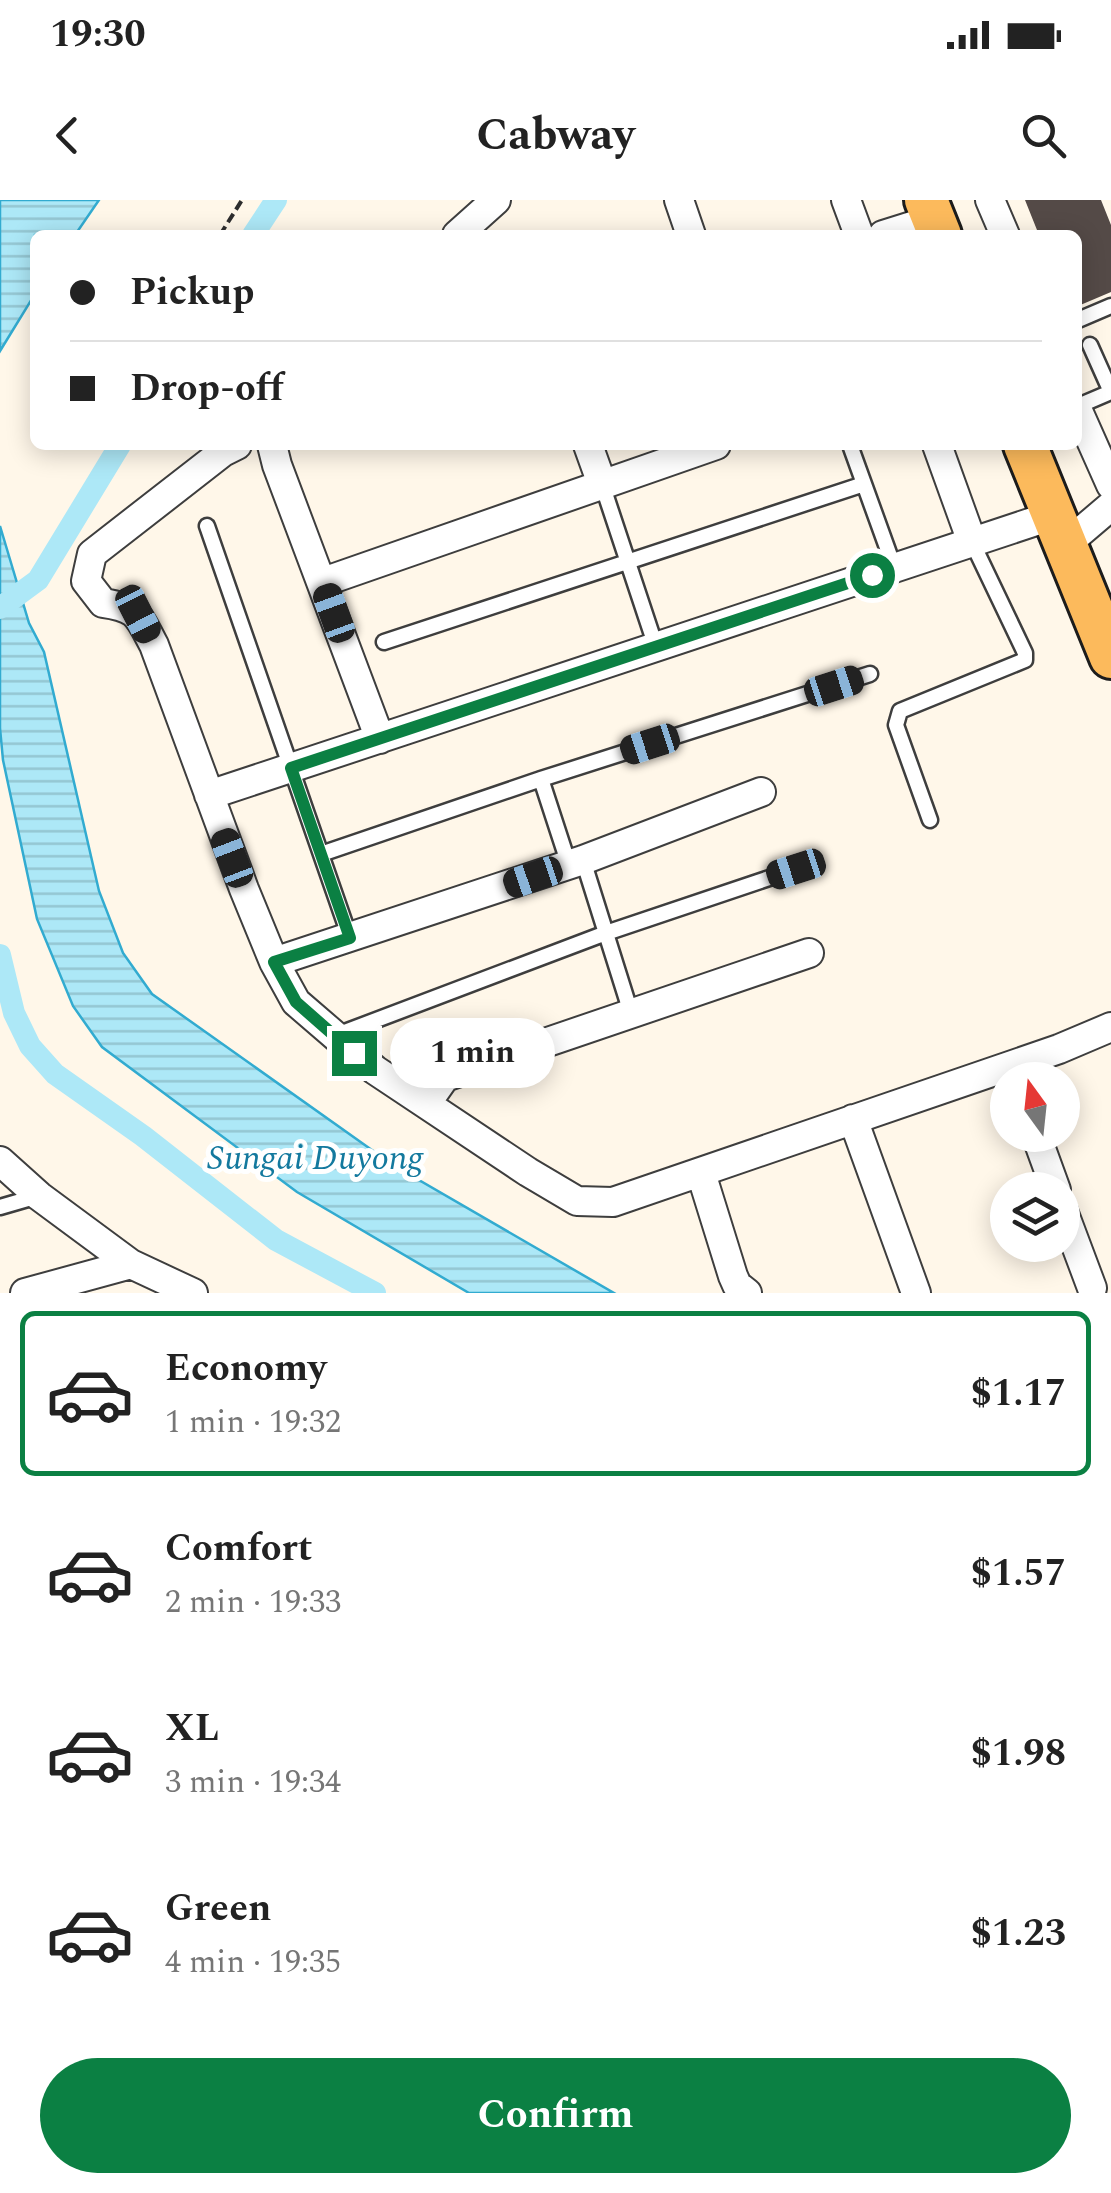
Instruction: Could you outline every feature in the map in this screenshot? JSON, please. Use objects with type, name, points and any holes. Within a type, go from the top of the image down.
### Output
[{"type":"main road","points":[[1027,450],[1111,657]]},
{"type":"street","points":[[463,230],[496,200]]},
{"type":"street","points":[[679,200],[689,230]]},
{"type":"street","points":[[846,200],[857,230]]},
{"type":"street","points":[[990,200],[1002,230]]},
{"type":"street","points":[[899,230],[934,218]]},
{"type":"street","points":[[1082,417],[1111,485]]},
{"type":"street","points":[[227,450],[92,554],[86,580],[103,603],[125,606],[138,614],[154,645],[274,962],[296,1002],[374,1070],[576,1201],[614,1202],[853,1119],[990,1079]]},
{"type":"street","points":[[273,450],[380,739]]},
{"type":"street","points":[[590,450],[602,484]]},
{"type":"street","points":[[323,582],[701,450]]},
{"type":"street","points":[[939,450],[972,542]]},
{"type":"street","points":[[209,795],[972,542],[1060,530],[1111,506]]},
{"type":"street","points":[[274,962],[576,863],[761,792]]},
{"type":"street","points":[[426,1104],[445,1076],[808,953]]},
{"type":"street","points":[[1035,1062],[1111,1027]]},
{"type":"street","points":[[853,1119],[916,1293]]},
{"type":"street","points":[[0,1161],[39,1196],[130,1264],[192,1293]]},
{"type":"street","points":[[701,1173],[732,1276],[747,1293]]},
{"type":"street","points":[[1080,1256],[1092,1288]]},
{"type":"street","points":[[25,1293],[130,1264]]},
{"type":"lane","points":[[1082,318],[1111,306]]},
{"type":"lane","points":[[1082,406],[1111,392],[1090,346]]},
{"type":"lane","points":[[852,450],[894,568]]},
{"type":"lane","points":[[602,484],[656,647]]},
{"type":"lane","points":[[384,642],[864,484]]},
{"type":"lane","points":[[207,526],[350,938]]},
{"type":"lane","points":[[930,820],[896,725],[900,710],[1025,660],[972,542]]},
{"type":"lane","points":[[321,854],[870,674]]},
{"type":"lane","points":[[541,779],[606,933],[631,1013]]},
{"type":"lane","points":[[334,1036],[606,933],[796,869]]},
{"type":"lane","points":[[0,1207],[39,1196]]},
{"type":"path","points":[[223,230],[242,200]]},
{"type":"water","points":[[0,200],[99,200],[78,230],[30,230],[30,302],[0,351]]},
{"type":"water","name":"Sungai Duyong","points":[[0,526],[29,623],[44,652],[99,891],[123,953],[152,994],[393,1165],[614,1293],[469,1293],[297,1192],[102,1047],[73,1006],[37,919],[3,760]]},
{"type":"building","points":[[1025,200],[1101,200],[1111,225],[1111,292],[1082,304],[1082,230],[1037,230]]},
{"type":"waterway","points":[[256,230],[276,200]]},
{"type":"waterway","points":[[0,608],[38,580],[117,450]]},
{"type":"waterway","points":[[0,955],[14,1013],[30,1046],[55,1074],[143,1136],[276,1240],[375,1293]]},
{"type":"route","points":[[354,1053],[296,1002],[274,962],[350,938],[291,768],[872,575]]}]
